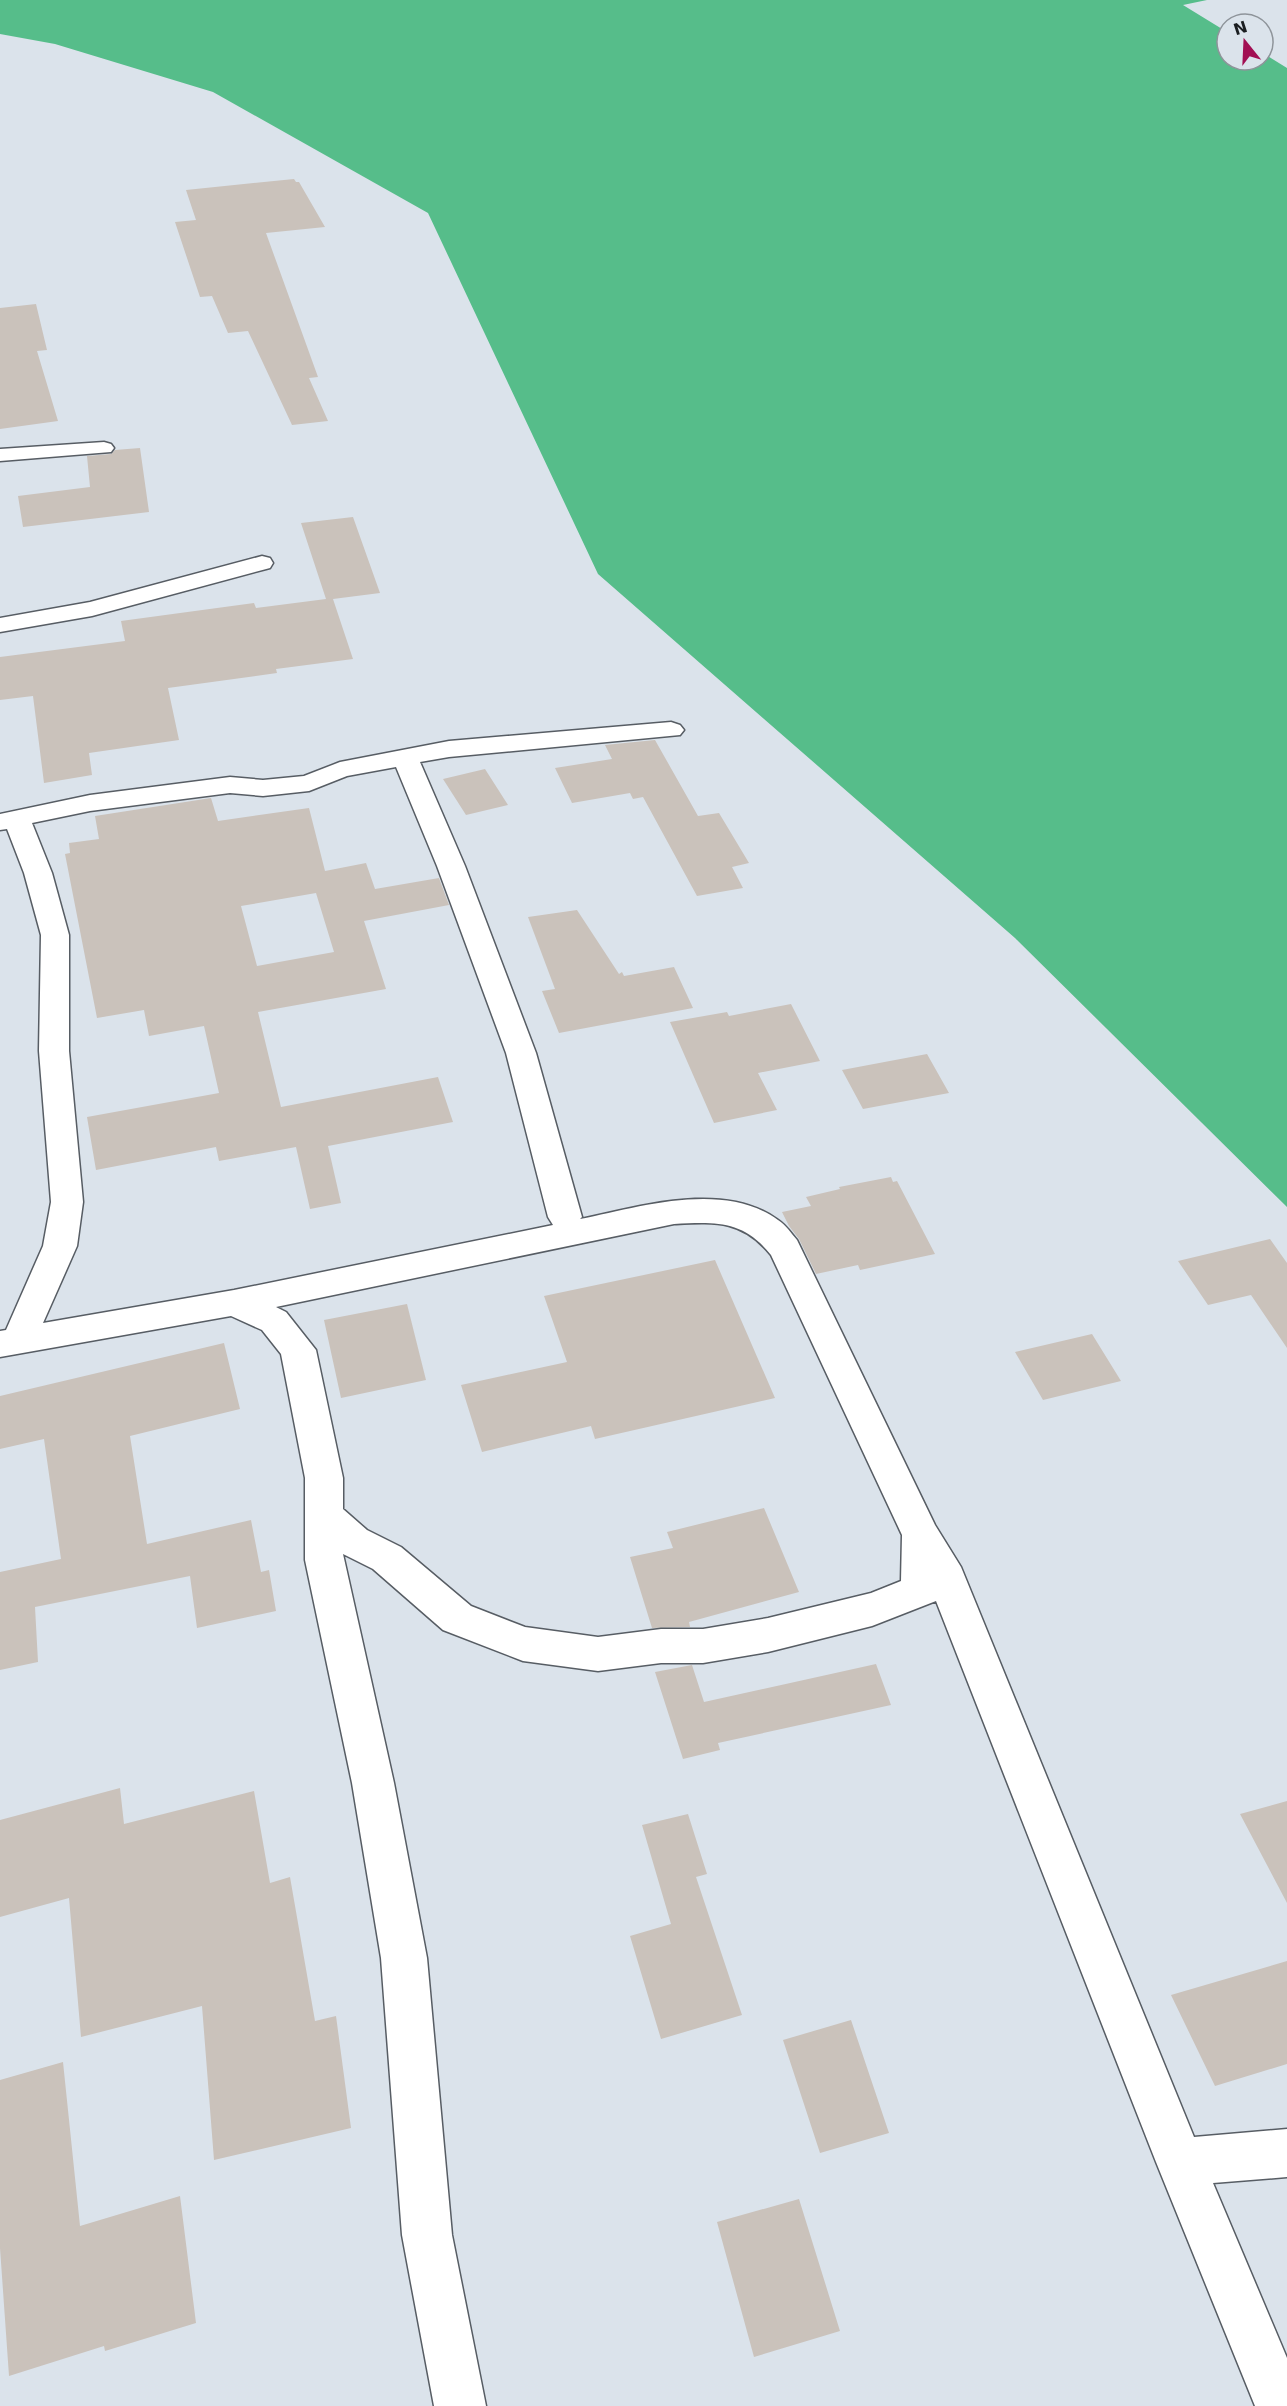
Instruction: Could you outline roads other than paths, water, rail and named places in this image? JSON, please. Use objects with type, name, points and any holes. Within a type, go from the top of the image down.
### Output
[{"type":"street","points":[[0,455],[104,448]]},
{"type":"street","points":[[0,625],[92,609],[262,563]]},
{"type":"street","points":[[10,1341],[60,1246],[67,1202],[54,1051],[54,935],[38,873],[8,821],[90,803],[230,785],[263,788],[309,783],[340,770],[449,749],[671,730]]},
{"type":"street","points":[[405,757],[451,866],[521,1053],[565,1217]]},
{"type":"street","points":[[10,1341],[234,1303],[674,1212],[706,1211],[743,1216],[766,1228],[785,1249],[921,1535],[942,1567],[1180,2162],[1281,2406]]},
{"type":"street","points":[[234,1303],[274,1321],[298,1350],[324,1478],[324,1560],[372,1783],[404,1958],[427,2235],[460,2406]]},
{"type":"street","points":[[323,1514],[353,1540],[387,1558],[457,1618],[523,1644],[598,1654],[661,1646],[703,1646],[768,1635],[872,1609],[902,1598],[921,1591],[921,1535]]},
{"type":"street","points":[[1180,2162],[1287,2153]]}]
